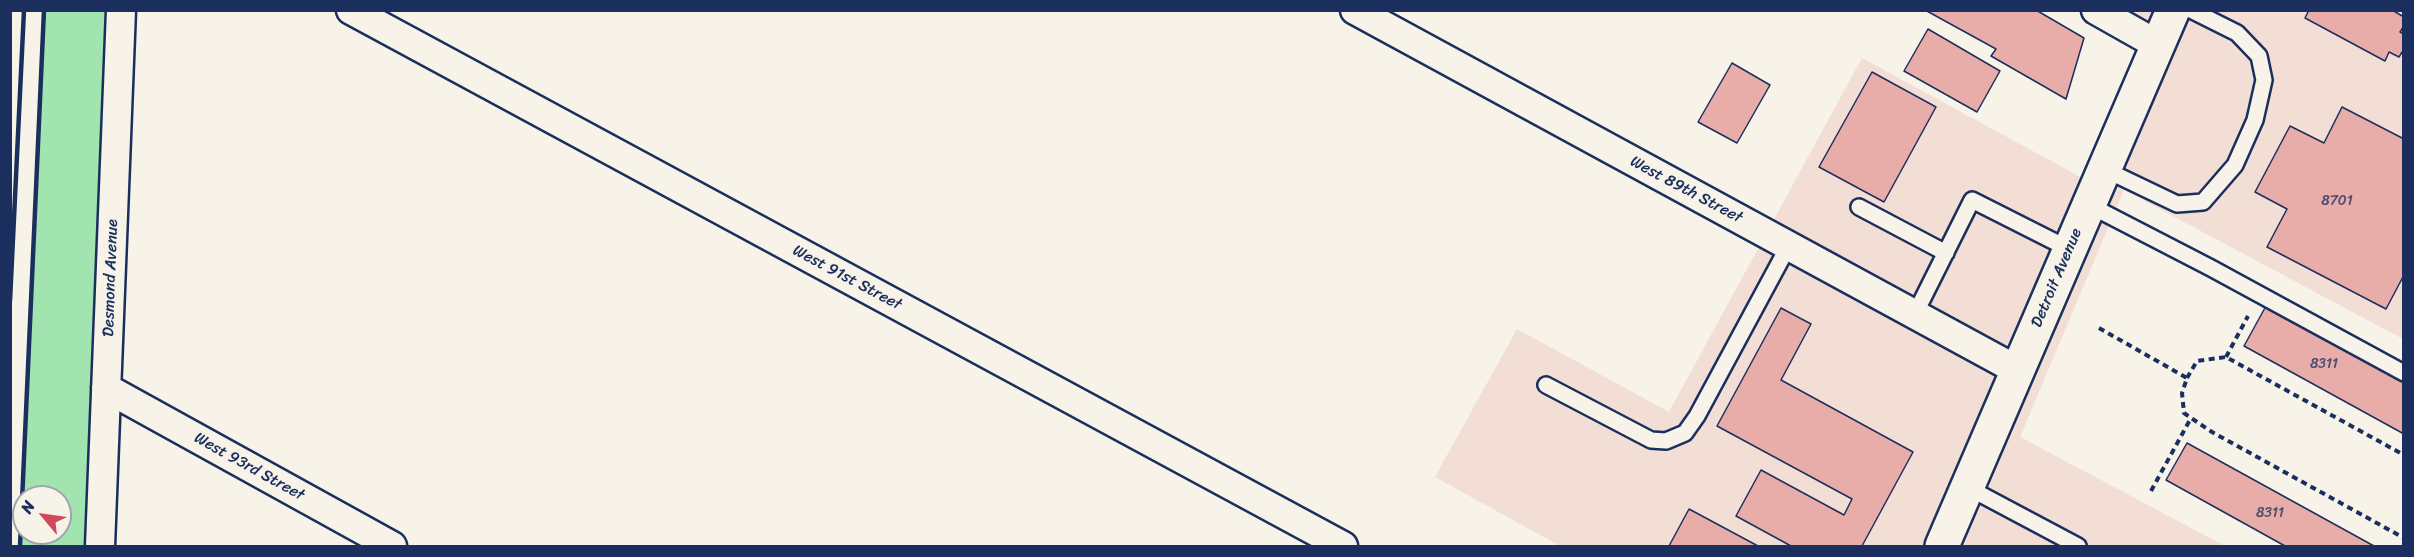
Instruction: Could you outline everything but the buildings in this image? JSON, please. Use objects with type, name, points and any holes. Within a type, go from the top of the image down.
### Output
[{"type":"main road","name":"Detroit Avenue","points":[[1942,546],[2173,10]]},
{"type":"street","name":"Desmond Avenue","points":[[100,546],[121,10]]},
{"type":"street","name":"West 91st Street","points":[[351,10],[1343,546]]},
{"type":"street","name":"West 89th Street","points":[[1355,10],[2017,370]]},
{"type":"street","points":[[2096,10],[2158,45]]},
{"type":"street","name":"West 93rd Street","points":[[106,388],[392,546]]},
{"type":"lane","points":[[2104,169],[2177,204],[2203,202],[2235,165],[2255,120],[2264,80],[2259,56],[2237,33],[2191,10]]},
{"type":"lane","points":[[1916,314],[1972,200],[2069,249]]},
{"type":"lane","points":[[2089,205],[2403,372]]},
{"type":"lane","points":[[1859,207],[1946,254]]},
{"type":"lane","points":[[1546,385],[1651,440],[1666,441],[1686,433],[1789,245]]},
{"type":"lane","points":[[1967,487],[2078,546]]},
{"type":"path","points":[[2099,328],[2187,378]]},
{"type":"path","points":[[2403,455],[2226,357],[2197,361],[2187,378],[2182,393],[2184,413],[2212,432],[2403,538]]},
{"type":"path","points":[[2151,491],[2191,418]]},
{"type":"shaded area","points":[[2096,11],[2403,11],[2403,339],[2124,190],[2020,437],[2225,546],[1560,546],[1435,477],[1517,329],[1669,412],[1862,58],[2097,186],[2158,45]]},
{"type":"green space","points":[[44,11],[121,11],[100,546],[20,546],[72,545],[72,485],[23,485]]},
{"type":"railway","points":[[10,301],[24,10]]},
{"type":"railway","points":[[20,546],[44,10]]}]
